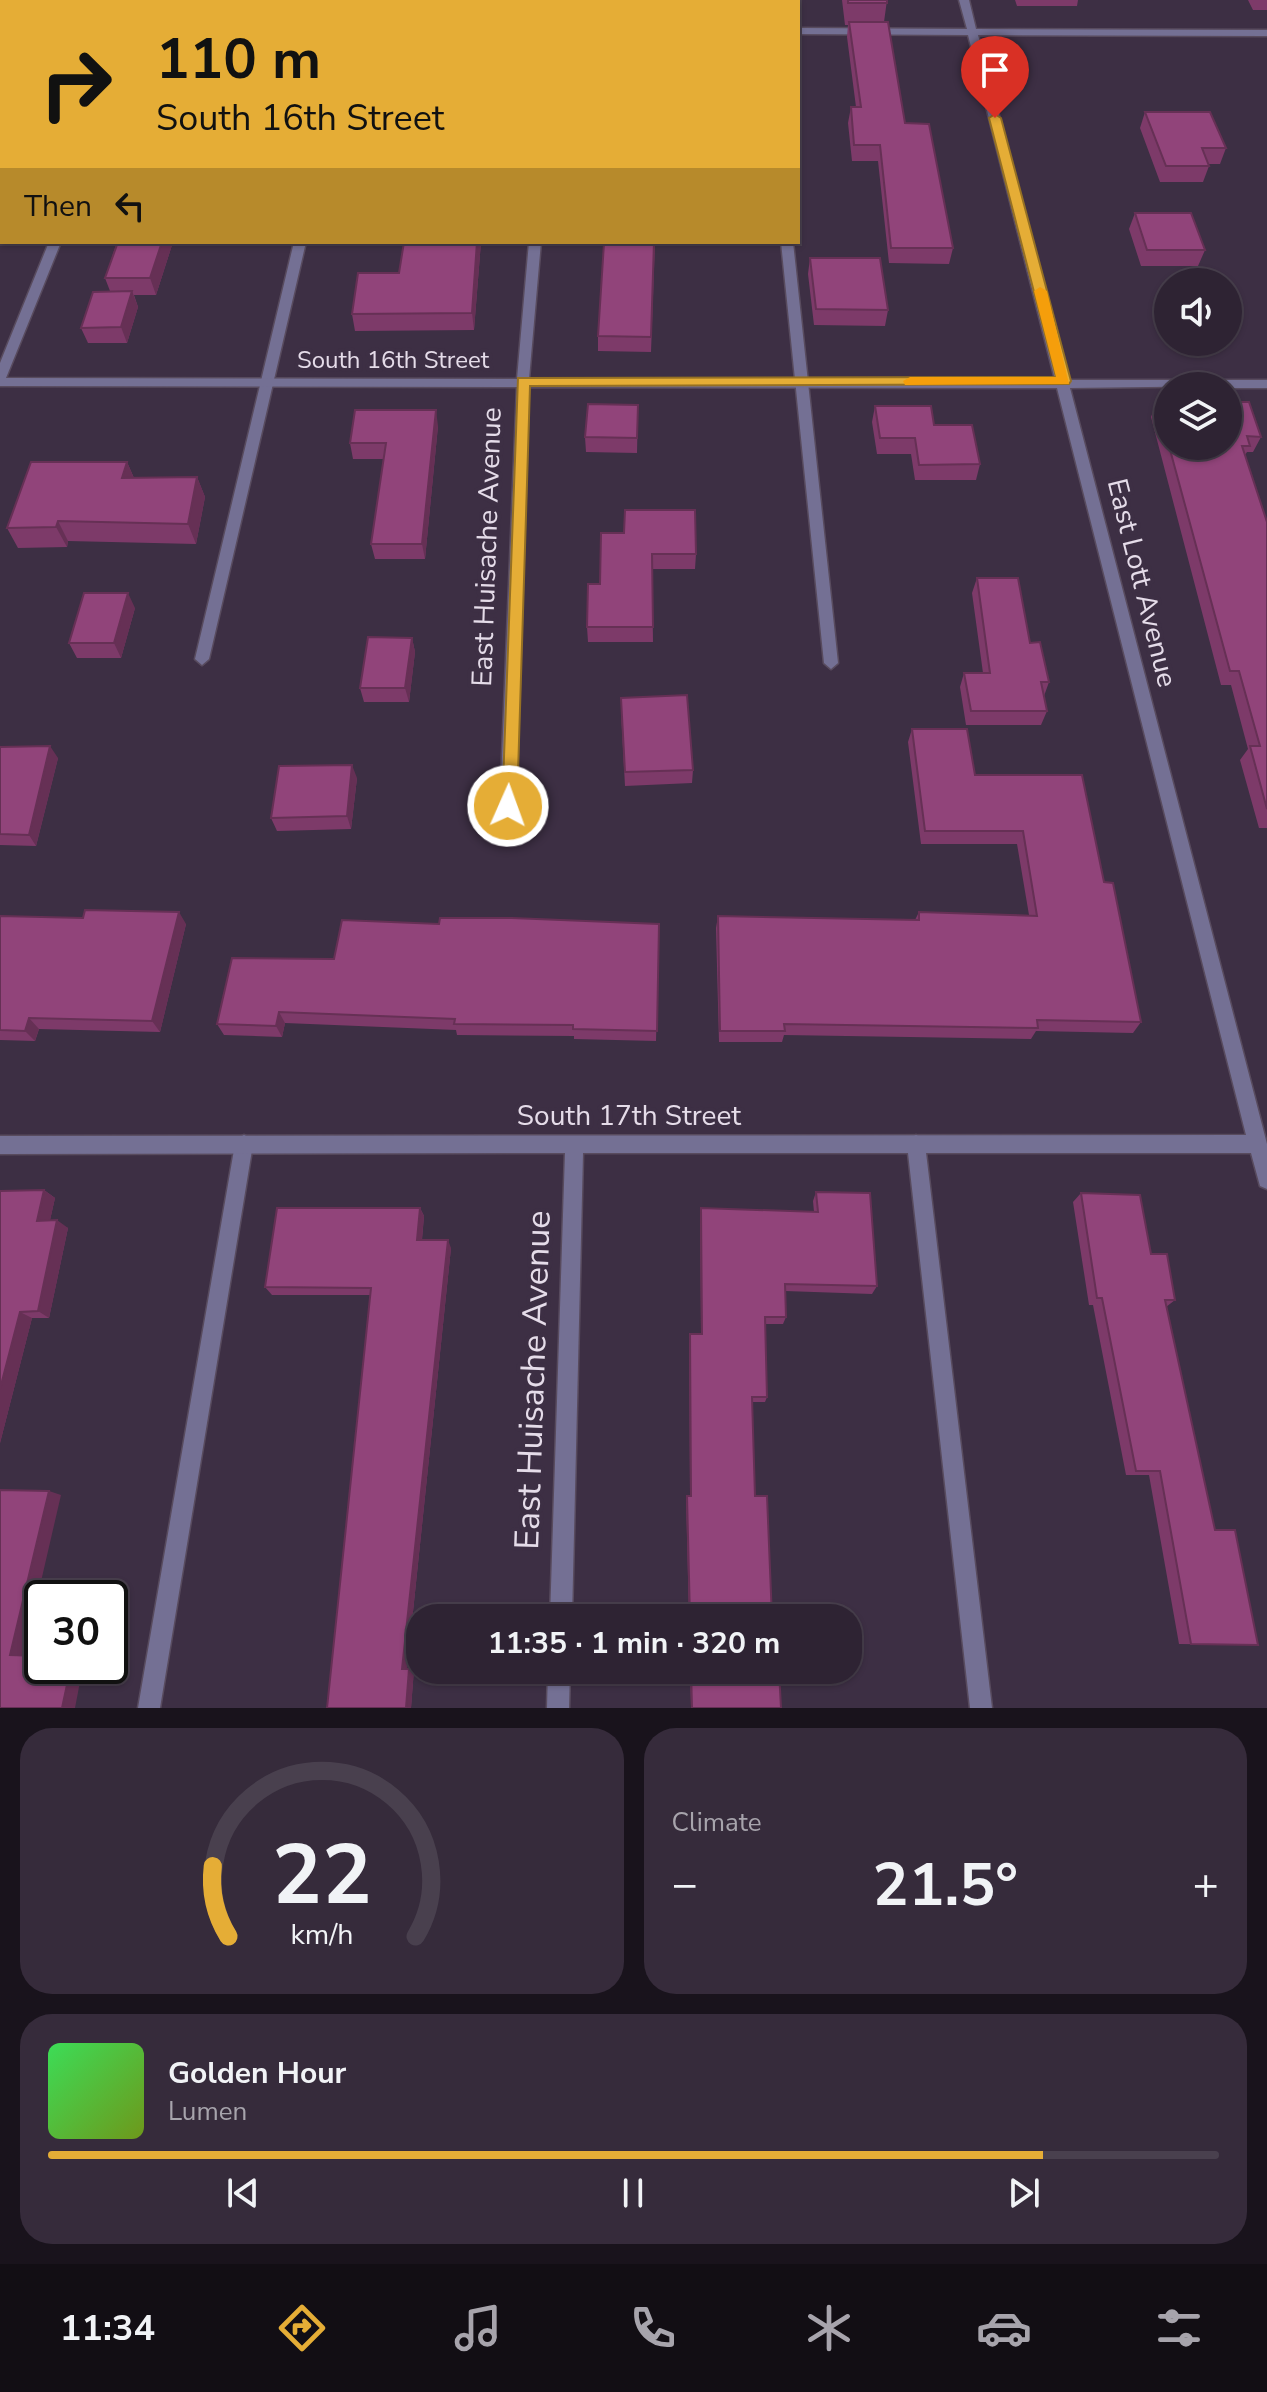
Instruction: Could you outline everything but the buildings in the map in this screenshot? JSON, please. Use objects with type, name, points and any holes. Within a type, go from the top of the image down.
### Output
[{"type":"street","name":"East Lott Avenue","points":[[964,0],[1267,1180]]},
{"type":"street","points":[[800,31],[1267,33]]},
{"type":"street","points":[[0,380],[54,244]]},
{"type":"street","points":[[202,659],[300,244]]},
{"type":"street","name":"East Huisache Avenue","points":[[508,806],[523,382],[535,244]]},
{"type":"street","points":[[787,244],[831,663]]},
{"type":"street","name":"South 16th Street","points":[[0,380],[1267,384]]},
{"type":"street","points":[[149,1708],[244,1144]]},
{"type":"street","name":"East Huisache Avenue","points":[[561,1604],[574,1144]]},
{"type":"street","points":[[916,1144],[981,1708]]},
{"type":"street","name":"South 17th Street","points":[[0,1145],[1258,1144]]},
{"type":"street","points":[[558,1708],[559,1684]]},
{"type":"slow traffic","points":[[910,381],[1064,381],[1040,291]]},
{"type":"route","points":[[508,806],[523,382],[1064,381],[995,118]]}]
